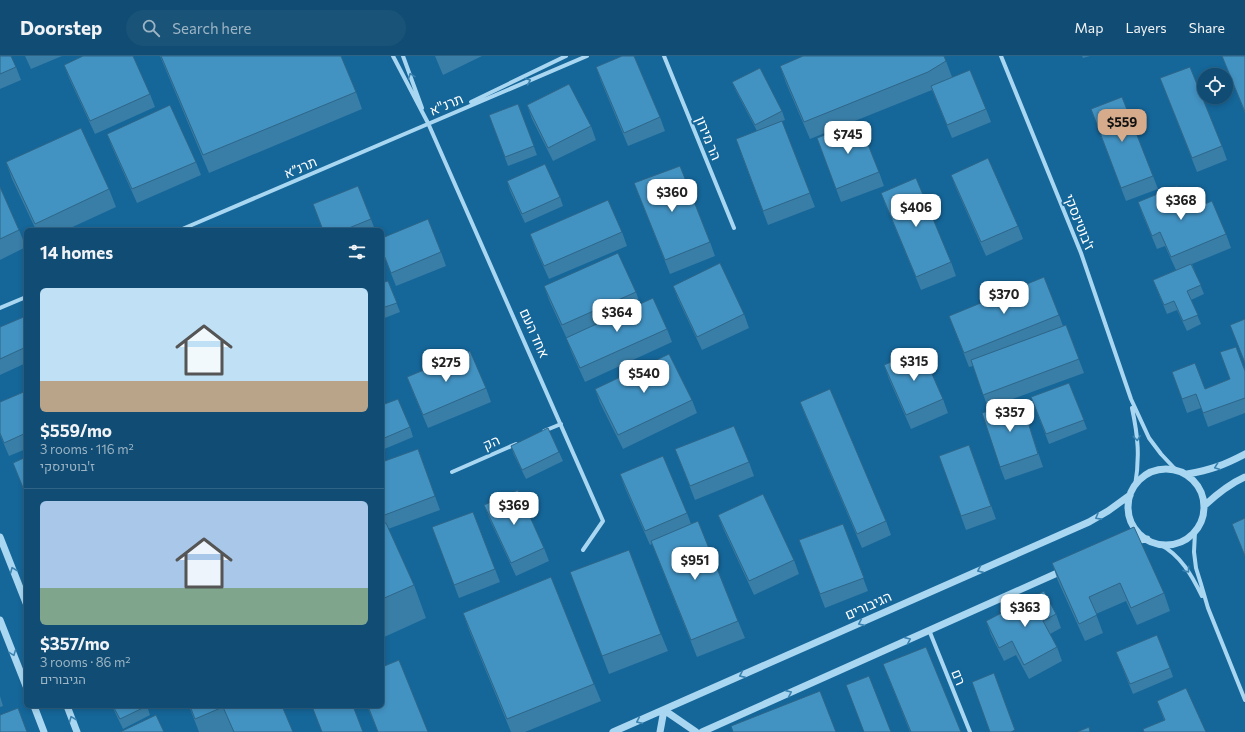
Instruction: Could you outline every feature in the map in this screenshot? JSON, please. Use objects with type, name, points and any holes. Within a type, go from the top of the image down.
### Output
[{"type":"street","name":"אחד העם","points":[[392,56],[428,123]]},
{"type":"street","name":"אחד העם","points":[[403,56],[428,123],[603,521],[582,550]]},
{"type":"street","name":"תרנ\"א","points":[[428,123],[566,56]]},
{"type":"street","name":"תרנ\"א","points":[[428,123],[587,56]]},
{"type":"street","name":"הר מירון","points":[[664,56],[734,228]]},
{"type":"street","name":"ז'בוטינסקי","points":[[1001,56],[1081,253],[1131,399],[1149,438],[1161,454],[1177,471]]},
{"type":"street","name":"תרנ״א","points":[[185,228],[428,123]]},
{"type":"street","points":[[0,308],[24,298]]},
{"type":"street","name":"ז'בוטינסקי","points":[[1131,399],[1137,435],[1138,453],[1138,470],[1135,486]]},
{"type":"street","points":[[539,433],[561,424]]},
{"type":"street","name":"הק","points":[[452,472],[518,443]]},
{"type":"street","points":[[1245,454],[1206,471],[1187,474],[1170,468],[1156,469],[1144,475],[1132,489],[1128,502],[1129,515],[1132,523],[1140,534],[1147,539],[1169,549],[1193,578],[1208,608],[1245,700]]},
{"type":"street","points":[[1159,544],[1173,544],[1184,540],[1195,532],[1202,521],[1204,506],[1202,493],[1187,474]]},
{"type":"street","points":[[1204,506],[1216,494],[1234,482],[1245,477]]},
{"type":"street","name":"הגיבורים","points":[[613,732],[1089,522],[1108,511],[1130,495]]},
{"type":"street","points":[[1195,532],[1195,563],[1208,608]]},
{"type":"street","points":[[0,537],[24,598]]},
{"type":"street","points":[[1126,543],[1147,539]]},
{"type":"street","points":[[702,732],[1070,567]]},
{"type":"street","points":[[0,620],[24,681]]},
{"type":"street","name":"רם","points":[[929,630],[970,732]]},
{"type":"street","points":[[35,708],[44,732]]},
{"type":"street","points":[[68,708],[77,732]]},
{"type":"street","points":[[660,732],[664,710],[696,732]]},
{"type":"building","points":[[0,56],[11,56],[16,67],[0,74]]},
{"type":"building","points":[[83,56],[133,56],[150,94],[90,121],[64,65]]},
{"type":"building","points":[[161,56],[341,56],[356,92],[203,155]]},
{"type":"building","points":[[622,56],[634,56],[660,117],[624,133],[596,67]]},
{"type":"building","points":[[803,56],[944,56],[946,61],[928,72],[804,122],[780,66]]},
{"type":"building","points":[[1222,56],[1245,56],[1245,112],[1233,83],[1233,68],[1227,68]]},
{"type":"building","points":[[1190,67],[1197,84],[1197,104],[1205,104],[1222,146],[1192,158],[1160,78]]},
{"type":"building","points":[[760,68],[782,111],[755,125],[732,82]]},
{"type":"building","points":[[970,70],[986,109],[947,125],[931,86]]},
{"type":"building","points":[[569,84],[591,126],[548,148],[527,105]]},
{"type":"building","points":[[1122,97],[1153,176],[1121,188],[1091,109]]},
{"type":"building","points":[[518,104],[534,146],[505,157],[489,115]]},
{"type":"building","points":[[170,105],[196,162],[132,189],[107,134]]},
{"type":"building","points":[[782,121],[810,193],[763,211],[736,139]]},
{"type":"building","points":[[859,122],[879,172],[836,189],[817,138]]},
{"type":"building","points":[[81,128],[109,189],[35,224],[6,162]]},
{"type":"building","points":[[988,158],[1018,226],[981,242],[951,175]]},
{"type":"building","points":[[545,164],[560,197],[522,214],[507,181]]},
{"type":"building","points":[[680,166],[710,242],[665,260],[634,183]]},
{"type":"building","points":[[916,178],[951,262],[916,277],[881,193]]},
{"type":"building","points":[[358,186],[371,219],[349,228],[322,228],[313,204]]},
{"type":"building","points":[[1177,186],[1188,211],[1212,201],[1226,234],[1171,257],[1160,232],[1152,236],[1138,202]]},
{"type":"building","points":[[0,187],[19,230],[0,239]]},
{"type":"building","points":[[608,200],[622,232],[544,266],[530,234]]},
{"type":"building","points":[[428,219],[441,252],[391,273],[384,255],[384,237]]},
{"type":"building","points":[[618,253],[636,292],[562,325],[544,286]]},
{"type":"building","points":[[720,263],[744,314],[697,337],[673,286]]},
{"type":"building","points":[[1191,264],[1201,285],[1187,291],[1198,315],[1183,321],[1174,301],[1164,305],[1153,280]]},
{"type":"building","points":[[1044,277],[1059,315],[964,353],[949,316]]},
{"type":"building","points":[[388,281],[397,303],[384,307],[384,282]]},
{"type":"building","points":[[653,298],[667,329],[580,368],[566,338]]},
{"type":"building","points":[[24,317],[24,348],[0,359],[0,327]]},
{"type":"building","points":[[1245,319],[1245,363],[1230,325]]},
{"type":"building","points":[[1066,325],[1079,359],[983,395],[971,360]]},
{"type":"building","points":[[1236,347],[1245,371],[1245,398],[1203,413],[1196,394],[1182,399],[1172,372],[1195,363],[1205,389],[1230,379],[1220,352]]},
{"type":"building","points":[[921,349],[943,399],[906,415],[884,365]]},
{"type":"building","points":[[470,351],[486,388],[423,415],[407,377]]},
{"type":"building","points":[[669,354],[692,400],[618,435],[595,389]]},
{"type":"building","points":[[1069,383],[1084,420],[1046,434],[1031,397]]},
{"type":"building","points":[[830,389],[886,521],[857,534],[800,402]]},
{"type":"building","points":[[24,392],[24,434],[4,443],[0,433],[0,402]]},
{"type":"building","points":[[398,399],[410,427],[384,438],[384,404]]},
{"type":"building","points":[[1021,400],[1038,454],[1000,467],[982,413]]},
{"type":"building","points":[[734,426],[749,462],[690,486],[675,449]]},
{"type":"building","points":[[548,428],[559,452],[522,470],[511,446]]},
{"type":"building","points":[[969,445],[991,506],[961,516],[939,456]]},
{"type":"building","points":[[418,449],[435,496],[384,515],[384,461]]},
{"type":"building","points":[[663,456],[687,513],[645,531],[620,474]]},
{"type":"building","points":[[24,458],[24,490],[13,463]]},
{"type":"building","points":[[518,490],[544,548],[511,563],[484,505]]},
{"type":"building","points":[[763,494],[794,560],[749,581],[718,515]]},
{"type":"building","points":[[473,512],[495,569],[454,585],[432,527]]},
{"type":"building","points":[[1245,518],[1245,556],[1232,524]]},
{"type":"building","points":[[698,521],[738,621],[691,640],[651,541]]},
{"type":"building","points":[[386,523],[414,585],[384,598],[384,524]]},
{"type":"building","points":[[843,524],[864,578],[820,594],[799,540]]},
{"type":"building","points":[[1134,527],[1164,593],[1131,608],[1120,583],[1089,597],[1097,615],[1079,624],[1052,563]]},
{"type":"building","points":[[629,550],[661,634],[602,656],[570,572]]},
{"type":"building","points":[[551,577],[594,684],[507,719],[463,613]]},
{"type":"building","points":[[1044,591],[1056,614],[1043,621],[1057,647],[1024,665],[1012,641],[999,648],[986,621]]},
{"type":"building","points":[[1157,635],[1170,668],[1130,684],[1116,652]]},
{"type":"building","points":[[926,647],[961,732],[911,732],[883,664]]},
{"type":"building","points":[[399,660],[428,732],[378,732],[369,708],[384,708],[384,666]]},
{"type":"building","points":[[994,673],[1015,730],[1011,732],[990,732],[972,682]]},
{"type":"building","points":[[869,676],[891,732],[864,732],[846,685]]},
{"type":"building","points":[[1186,688],[1206,732],[1144,732],[1143,729],[1165,720],[1157,701]]},
{"type":"building","points":[[820,691],[836,732],[733,732],[731,726]]},
{"type":"building","points":[[18,708],[27,732],[0,732],[0,715]]},
{"type":"building","points":[[114,708],[143,708],[120,719]]},
{"type":"building","points":[[191,708],[221,708],[195,719]]},
{"type":"building","points":[[223,708],[283,708],[293,732],[234,732]]},
{"type":"building","points":[[354,708],[363,732],[322,732],[313,709]]},
{"type":"building","points":[[156,715],[164,732],[120,732]]},
{"type":"building","points":[[1089,727],[1090,732],[1077,732]]}]
